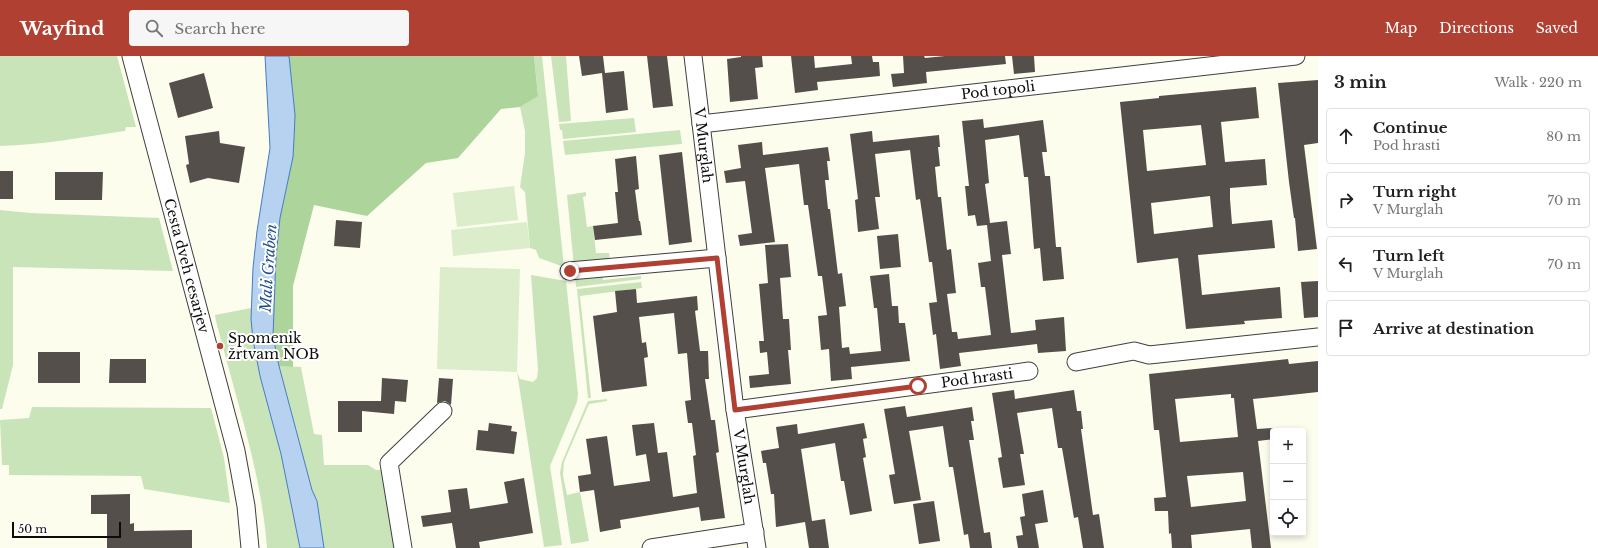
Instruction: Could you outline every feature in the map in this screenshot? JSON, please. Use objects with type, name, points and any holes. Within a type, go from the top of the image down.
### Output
[{"type":"street","name":"Cesta dveh cesarjev","points":[[131,56],[236,451],[246,506],[250,548]]},
{"type":"street","name":"V Murglah","points":[[651,548],[756,540],[735,410],[693,56]]},
{"type":"street","name":"Pod topoli","points":[[701,124],[1202,61],[1296,56]]},
{"type":"street","points":[[570,271],[717,258]]},
{"type":"street","points":[[1076,362],[1134,351],[1149,355],[1318,337]]},
{"type":"street","name":"Pod hrasti","points":[[735,410],[1029,371]]},
{"type":"street","points":[[403,548],[389,463],[443,410]]},
{"type":"green space","points":[[0,56],[117,56],[136,127],[126,127],[125,131],[63,140],[0,146]]},
{"type":"green space","points":[[289,56],[534,56],[538,96],[520,107],[501,109],[458,158],[426,163],[367,216],[314,205],[293,286],[293,367],[279,366],[273,336],[276,257],[280,218],[287,186],[294,139],[295,115]]},
{"type":"green space","points":[[534,56],[542,56],[564,267],[539,258],[536,250],[530,248],[525,192],[520,187],[525,153],[525,131],[520,107],[538,95]]},
{"type":"green space","points":[[551,56],[566,56],[571,121],[559,122]]},
{"type":"green space","points":[[634,118],[636,132],[563,139],[562,130],[560,130],[559,124]]},
{"type":"green space","points":[[680,130],[682,144],[565,155],[563,141]]},
{"type":"green space","points":[[514,186],[518,220],[457,227],[453,193]]},
{"type":"green space","points":[[586,192],[586,196],[583,197],[587,227],[593,226],[596,253],[609,253],[610,261],[574,267],[567,195]]},
{"type":"green space","points":[[0,210],[30,213],[159,218],[173,271],[13,267],[13,365],[2,409],[0,409]]},
{"type":"green space","points":[[527,222],[530,248],[453,256],[451,230]]},
{"type":"green space","points":[[440,267],[520,269],[517,372],[437,369]]},
{"type":"green space","points":[[602,272],[603,280],[641,276],[641,279],[576,287],[575,274]]},
{"type":"green space","points":[[531,275],[566,281],[578,394],[577,402],[550,466],[562,545],[544,547],[517,372],[520,379],[533,382],[537,378],[538,370]]},
{"type":"green space","points":[[641,282],[642,288],[580,296],[591,398],[588,398],[577,289]]},
{"type":"green space","points":[[251,308],[253,340],[260,376],[281,454],[300,548],[267,548],[264,519],[253,462],[216,321],[215,315]]},
{"type":"green space","points":[[279,366],[301,367],[314,434],[322,435],[324,465],[368,465],[376,470],[386,470],[398,548],[324,548],[317,501],[312,490]]},
{"type":"green space","points":[[607,399],[607,401],[589,404],[564,462],[563,475],[567,495],[580,492],[589,541],[571,544],[560,473],[562,462],[588,401]]},
{"type":"green space","points":[[32,407],[211,408],[224,458],[230,503],[144,489],[141,476],[9,475],[9,465],[2,465],[0,420],[29,418]]},
{"type":"water","name":"Mali Graben","points":[[265,56],[289,56],[295,115],[293,157],[280,218],[276,257],[273,336],[279,366],[312,490],[317,501],[324,548],[300,548],[281,454],[260,376],[253,340],[251,319],[253,268],[257,231],[270,148]]},
{"type":"building","points":[[579,56],[603,56],[605,73],[624,71],[628,110],[606,113],[602,73],[582,76]]},
{"type":"building","points":[[647,56],[667,56],[673,106],[653,108]]},
{"type":"building","points":[[741,56],[762,56],[763,67],[755,68],[758,99],[730,102],[727,59]]},
{"type":"building","points":[[791,56],[814,56],[815,68],[852,64],[851,56],[872,56],[873,62],[879,62],[880,76],[817,82],[818,90],[795,93]]},
{"type":"building","points":[[903,56],[924,56],[925,58],[945,56],[1005,56],[1006,64],[926,72],[927,83],[893,87],[891,74],[904,73]]},
{"type":"building","points":[[1012,56],[1034,56],[1035,72],[1014,74]]},
{"type":"building","points":[[204,73],[213,108],[178,118],[169,83]]},
{"type":"building","points":[[1318,80],[1318,143],[1304,145],[1317,249],[1298,251],[1278,83]]},
{"type":"building","points":[[1256,87],[1259,118],[1221,122],[1225,162],[1265,159],[1267,185],[1230,188],[1232,224],[1272,220],[1275,248],[1198,255],[1202,295],[1280,287],[1282,318],[1244,321],[1245,324],[1186,329],[1178,258],[1137,263],[1120,102],[1159,98],[1159,96]],"holes":[[[1201,125],[1206,165],[1147,171],[1143,130]],[[1210,196],[1213,227],[1154,234],[1151,203]]]},
{"type":"building","points":[[983,119],[984,128],[1043,120],[1047,152],[1042,152],[1045,176],[1050,176],[1056,247],[1061,247],[1064,279],[1043,281],[1040,248],[1034,249],[1028,177],[1024,177],[1019,135],[985,140],[989,183],[985,184],[990,223],[1007,221],[1011,254],[1002,255],[1011,333],[1036,330],[1035,320],[1064,317],[1066,351],[1038,353],[1037,344],[959,353],[961,366],[940,369],[936,334],[933,335],[929,303],[937,302],[932,262],[929,262],[920,199],[916,200],[910,150],[875,154],[880,197],[875,197],[879,229],[858,232],[855,200],[858,199],[850,134],[872,131],[873,142],[939,135],[940,147],[938,147],[940,166],[935,167],[938,197],[941,197],[947,250],[951,249],[956,293],[947,294],[952,332],[957,332],[958,339],[991,335],[985,287],[981,287],[978,263],[991,261],[987,225],[977,226],[975,215],[968,216],[965,186],[969,186],[962,121]]},
{"type":"building","points":[[219,131],[220,143],[245,147],[239,183],[208,178],[190,183],[186,165],[189,164],[185,136]]},
{"type":"building","points":[[762,142],[763,155],[828,147],[830,161],[827,161],[829,180],[825,180],[828,209],[830,209],[838,274],[842,273],[846,306],[839,307],[842,348],[849,347],[850,354],[881,351],[877,308],[874,308],[870,276],[889,274],[892,306],[898,306],[899,323],[905,323],[910,361],[851,367],[852,379],[831,381],[829,349],[821,350],[818,316],[827,315],[822,276],[818,276],[808,205],[804,205],[799,164],[765,168],[775,242],[740,246],[738,235],[752,233],[745,181],[726,183],[724,171],[741,168],[738,145]]},
{"type":"building","points":[[682,152],[692,242],[669,245],[659,155]]},
{"type":"building","points":[[636,156],[639,189],[635,190],[642,235],[595,240],[593,226],[618,223],[615,192],[618,192],[615,159]]},
{"type":"building","points":[[0,171],[13,171],[13,199],[0,199]]},
{"type":"building","points":[[55,172],[103,172],[102,200],[55,200]]},
{"type":"building","points":[[336,220],[362,222],[360,248],[334,246]]},
{"type":"building","points":[[898,234],[901,267],[880,269],[877,236]]},
{"type":"building","points":[[788,244],[791,277],[780,278],[783,319],[789,319],[791,350],[788,350],[791,384],[750,388],[749,376],[769,374],[767,352],[760,353],[759,341],[764,341],[759,284],[768,283],[765,245]]},
{"type":"building","points":[[1318,281],[1318,317],[1304,318],[1301,282]]},
{"type":"building","points":[[636,289],[637,303],[697,296],[698,310],[695,311],[700,351],[708,351],[709,379],[705,379],[711,420],[715,420],[719,452],[716,453],[725,518],[701,521],[699,507],[620,520],[621,528],[600,532],[594,490],[580,492],[578,476],[591,474],[586,439],[607,436],[614,486],[650,481],[646,454],[636,456],[632,425],[654,423],[658,453],[667,452],[673,497],[697,493],[693,456],[696,455],[692,423],[688,423],[685,401],[691,400],[687,353],[678,354],[674,313],[639,317],[642,343],[646,342],[648,357],[644,358],[647,386],[602,392],[593,316],[617,312],[615,291]]},
{"type":"building","points":[[38,352],[80,352],[80,383],[38,383]]},
{"type":"building","points":[[110,359],[146,359],[146,383],[109,383]]},
{"type":"building","points":[[1288,359],[1289,364],[1318,361],[1318,392],[1253,399],[1257,429],[1270,428],[1270,439],[1258,441],[1271,548],[1252,548],[1250,529],[1191,535],[1192,548],[1172,548],[1171,533],[1169,534],[1168,511],[1155,511],[1154,498],[1166,497],[1159,430],[1154,430],[1149,374]],"holes":[[[1231,394],[1231,398],[1234,398],[1238,437],[1180,442],[1175,399]],[[1243,472],[1246,501],[1191,507],[1187,476]]]},
{"type":"building","points":[[382,378],[408,380],[406,402],[395,401],[394,414],[362,411],[362,432],[338,432],[338,401],[381,401]]},
{"type":"building","points":[[439,378],[453,379],[451,405],[445,401],[437,403]]},
{"type":"building","points":[[1014,390],[1015,399],[1074,390],[1077,411],[1081,411],[1083,429],[1081,429],[1093,515],[1099,514],[1104,548],[1083,548],[1078,517],[1074,518],[1062,448],[1058,448],[1052,408],[1017,413],[1024,454],[1020,454],[1025,485],[1003,488],[998,458],[1002,457],[992,393]]},
{"type":"building","points":[[905,406],[907,417],[972,407],[974,421],[971,421],[974,440],[969,440],[984,533],[990,532],[992,548],[970,548],[968,534],[964,535],[953,467],[949,467],[943,426],[909,431],[921,500],[894,504],[889,475],[895,474],[884,409]]},
{"type":"building","points":[[489,423],[512,426],[511,431],[517,432],[514,454],[476,450],[478,430],[488,431]]},
{"type":"building","points":[[864,423],[867,438],[863,439],[866,457],[863,458],[872,511],[850,515],[844,481],[841,481],[835,443],[801,449],[812,521],[825,519],[829,548],[809,548],[805,522],[776,527],[774,494],[771,494],[766,463],[763,463],[761,451],[779,448],[776,427],[797,424],[798,434]]},
{"type":"building","points":[[524,478],[533,533],[479,542],[480,548],[456,548],[452,523],[423,527],[421,516],[451,512],[448,490],[467,488],[470,509],[508,503],[504,482]]},
{"type":"building","points":[[1043,490],[1048,522],[1035,524],[1039,548],[1018,548],[1016,536],[1023,535],[1020,517],[1025,516],[1022,494]]},
{"type":"building","points":[[130,494],[130,524],[134,523],[134,531],[192,530],[192,548],[107,548],[107,514],[91,514],[91,495]]},
{"type":"building","points":[[934,501],[940,541],[919,544],[913,504]]},
{"type":"place","name":"Spomenik žrtvam NOB","points":[[220,346]]},
{"type":"route","points":[[570,271],[717,258],[735,410],[918,386]]}]
